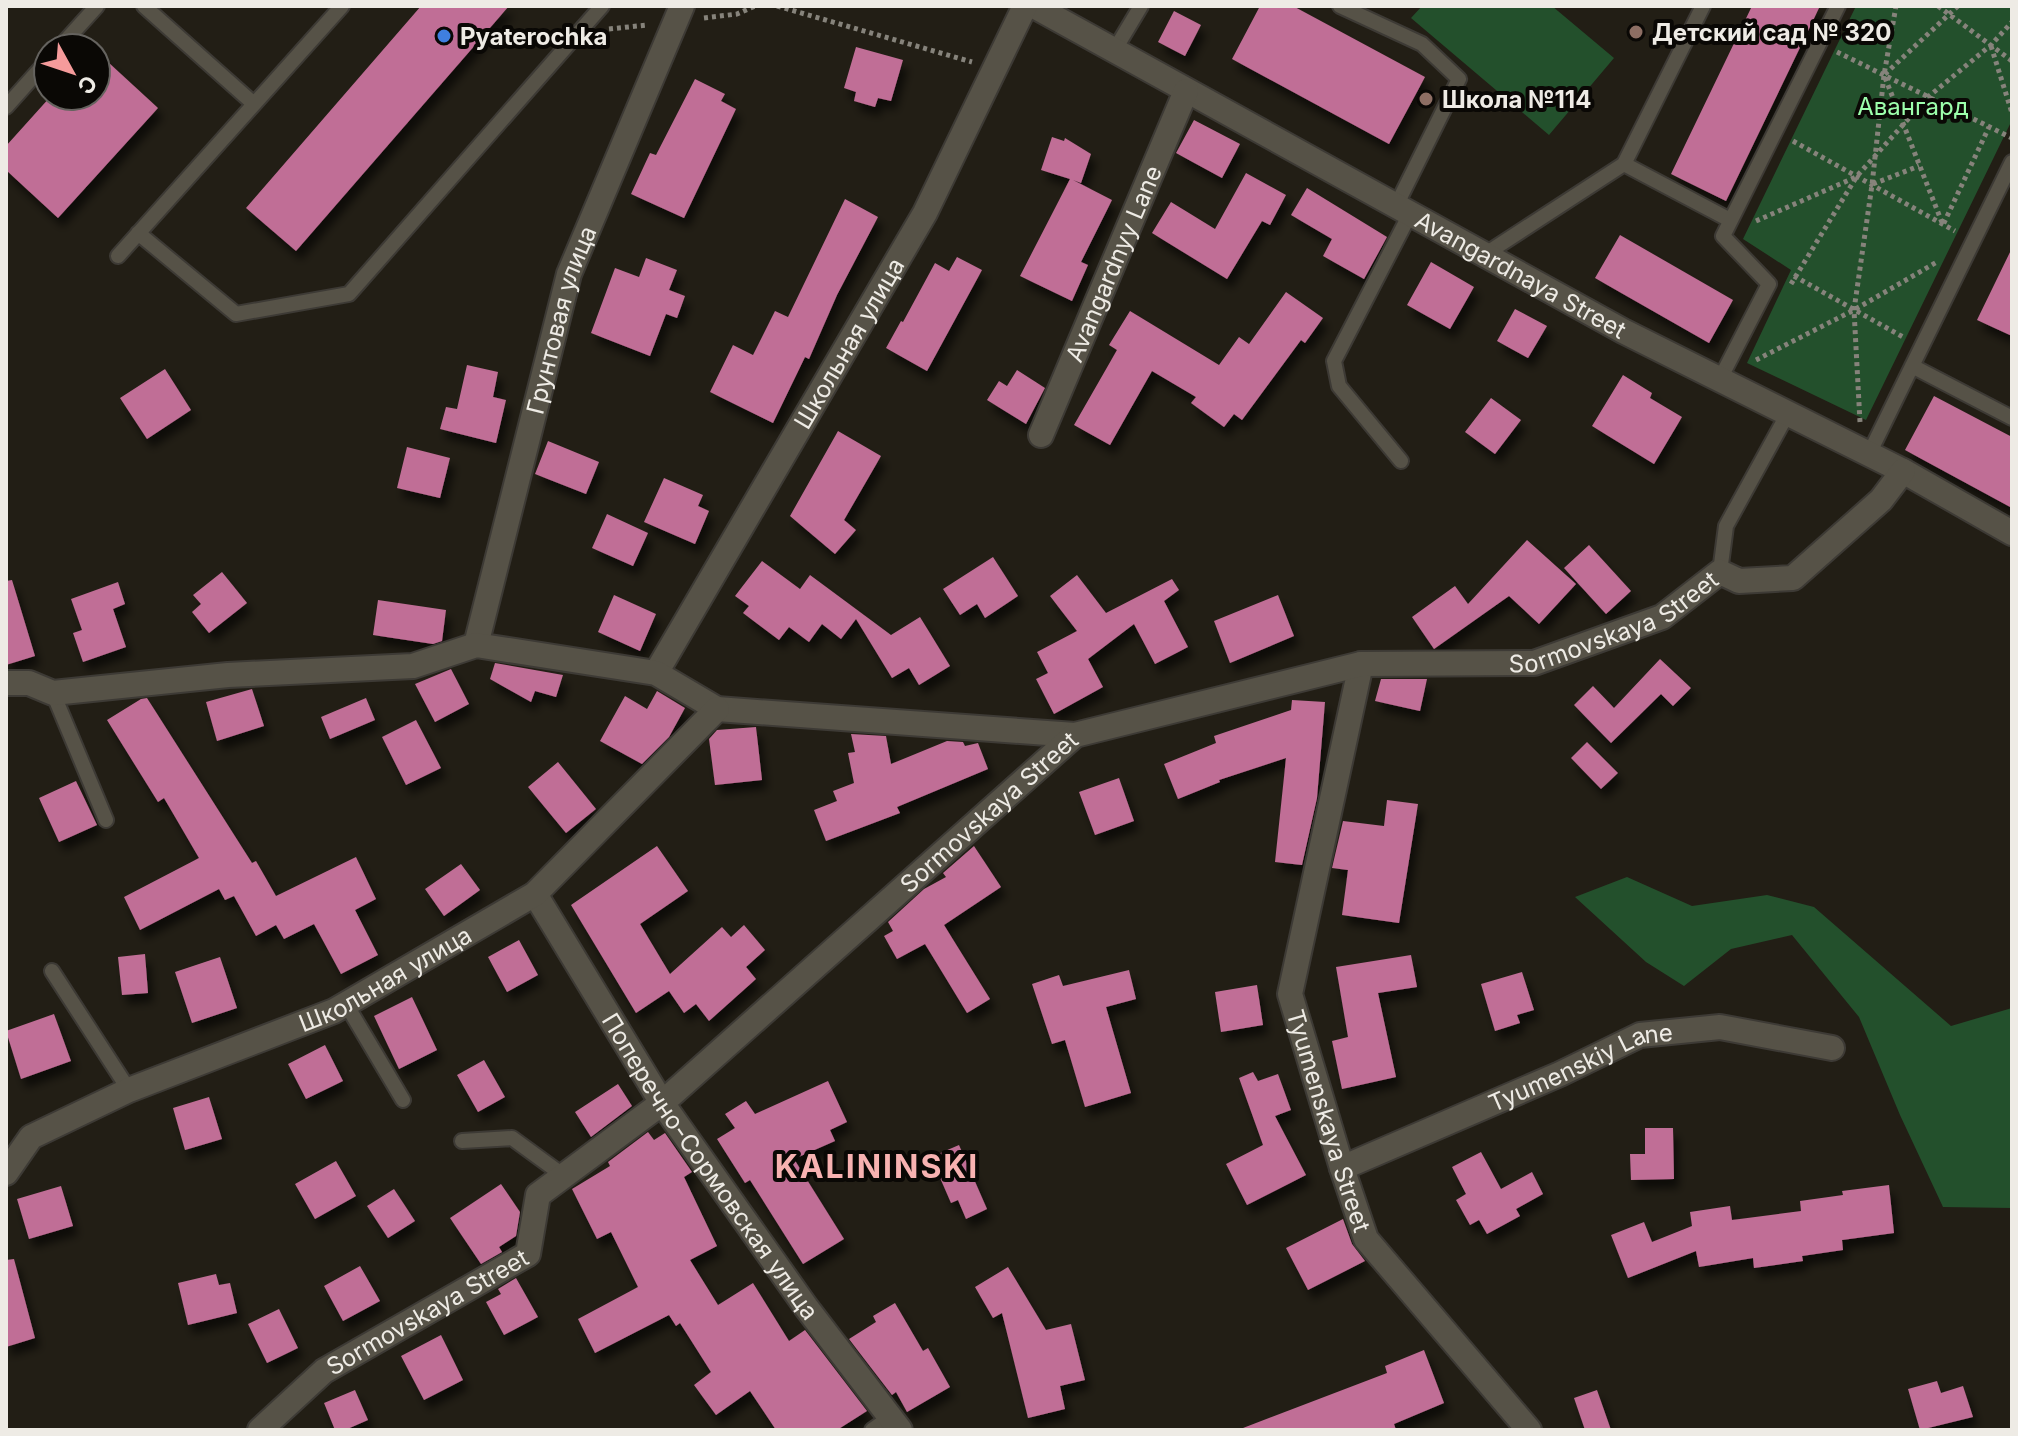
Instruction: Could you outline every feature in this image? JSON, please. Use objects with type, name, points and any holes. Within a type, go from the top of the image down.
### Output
[{"type":"street","name":"Грунтовая улица","points":[[476,645],[569,274],[682,6]]},
{"type":"street","name":"Школьная улица","points":[[656,673],[925,213],[1025,6]]},
{"type":"street","name":"Avangardnaya Street","points":[[1034,6],[1484,255],[1719,381],[1903,471],[2012,533]]},
{"type":"street","name":"Avangardnyy Lane","points":[[1041,435],[1186,91]]},
{"type":"street","name":"Sormovskaya Street","points":[[260,1430],[324,1371],[528,1254],[538,1195],[662,1103],[1075,735],[1361,664],[1534,663],[1662,617],[1720,572],[1739,581],[1793,578],[1881,500],[1903,471]]},
{"type":"street","points":[[6,683],[29,683],[53,693],[228,675],[413,666],[476,645],[656,673],[717,709],[1075,735]]},
{"type":"street","name":"Tyumenskaya Street","points":[[1361,664],[1290,994],[1366,1239],[1529,1430]]},
{"type":"street","name":"Школьная улица","points":[[6,1173],[31,1137],[129,1090],[320,1017],[535,894],[717,709]]},
{"type":"street","name":"Поперечно-Сормовская улица","points":[[535,894],[662,1103],[887,1426]]},
{"type":"street","name":"Tyumenskiy Lane","points":[[1342,1168],[1560,1074],[1640,1035],[1720,1027],[1832,1048]]},
{"type":"lane","points":[[73,32],[97,6]]},
{"type":"lane","points":[[144,6],[254,104]]},
{"type":"lane","points":[[118,256],[342,6]]},
{"type":"lane","points":[[138,233],[236,314],[349,294],[602,6]]},
{"type":"lane","points":[[1114,51],[1141,6]]},
{"type":"lane","points":[[1340,6],[1422,44],[1459,79],[1334,361],[1339,386],[1401,461]]},
{"type":"lane","points":[[1484,255],[1624,164],[1703,6]]},
{"type":"lane","points":[[1719,381],[1769,284],[1723,236],[1838,6]]},
{"type":"lane","points":[[6,107],[32,78]]},
{"type":"lane","points":[[1869,454],[2012,162]]},
{"type":"lane","points":[[1624,164],[1730,220]]},
{"type":"lane","points":[[1912,366],[2012,418]]},
{"type":"lane","points":[[1720,572],[1726,526],[1787,415]]},
{"type":"lane","points":[[53,693],[106,820]]},
{"type":"lane","points":[[52,971],[129,1090]]},
{"type":"lane","points":[[346,1004],[403,1100]]},
{"type":"lane","points":[[462,1141],[512,1138],[564,1176]]},
{"type":"path","points":[[777,6],[995,68]]},
{"type":"path","points":[[1861,429],[1854,310],[1884,75],[1896,6]]},
{"type":"path","points":[[1938,6],[2012,61]]},
{"type":"path","points":[[1884,75],[1958,6]]},
{"type":"path","points":[[1787,290],[1857,176],[1928,97],[1991,45],[2012,22]]},
{"type":"path","points":[[1819,43],[2012,138]]},
{"type":"path","points":[[1991,45],[2012,113]]},
{"type":"path","points":[[1884,75],[1943,225]]},
{"type":"path","points":[[1943,225],[1989,127]]},
{"type":"path","points":[[1775,131],[1973,241]]},
{"type":"path","points":[[1872,185],[1920,166]]},
{"type":"path","points":[[1723,236],[1857,176]]},
{"type":"path","points":[[1750,363],[1854,310],[1973,241]]},
{"type":"path","points":[[1783,270],[1921,347]]},
{"type":"green space","points":[[1422,6],[1552,6],[1614,58],[1549,135],[1411,18]]},
{"type":"green space","name":"Авангард","points":[[1856,6],[2012,6],[2012,120],[1866,420],[1747,363],[1791,270],[1743,239]]},
{"type":"green space","points":[[1627,877],[1692,906],[1767,895],[1814,907],[1951,1026],[2012,1008],[2012,1208],[1943,1207],[1859,1017],[1792,935],[1731,949],[1684,986],[1646,962],[1575,897]]},
{"type":"building","points":[[421,6],[509,6],[296,251],[246,208]]},
{"type":"building","points":[[1260,6],[1293,6],[1425,77],[1389,144],[1232,59]]},
{"type":"building","points":[[1752,6],[1820,6],[1726,201],[1671,174]]},
{"type":"building","points":[[1174,11],[1201,25],[1185,56],[1158,42]]},
{"type":"building","points":[[856,47],[903,60],[891,101],[878,98],[875,107],[854,101],[856,92],[844,88]]},
{"type":"building","points":[[112,66],[158,108],[58,218],[6,170],[6,146],[37,112],[112,112]]},
{"type":"building","points":[[695,79],[725,94],[721,101],[736,109],[684,218],[631,194],[650,153],[656,155]]},
{"type":"building","points":[[1194,120],[1240,144],[1222,178],[1176,153]]},
{"type":"building","points":[[1052,137],[1064,141],[1065,138],[1091,154],[1081,183],[1073,180],[1112,200],[1081,262],[1088,265],[1072,301],[1020,276],[1070,179],[1041,170]]},
{"type":"building","points":[[1246,173],[1286,195],[1270,225],[1262,221],[1227,279],[1152,233],[1171,202],[1215,229]]},
{"type":"building","points":[[1307,188],[1387,237],[1364,279],[1323,256],[1332,239],[1291,215]]},
{"type":"building","points":[[845,199],[878,217],[837,295],[809,359],[805,357],[773,423],[710,392],[733,345],[753,355],[775,311],[788,317]]},
{"type":"building","points":[[1620,235],[1733,300],[1709,343],[1595,278]]},
{"type":"building","points":[[2012,248],[2012,336],[1977,320]]},
{"type":"building","points":[[957,257],[982,270],[927,371],[886,348],[935,263],[949,271]]},
{"type":"building","points":[[646,258],[677,270],[669,290],[685,296],[677,318],[666,314],[650,356],[591,333],[615,268],[639,277]]},
{"type":"building","points":[[1431,262],[1474,287],[1450,329],[1407,305]]},
{"type":"building","points":[[1286,292],[1323,318],[1305,343],[1301,340],[1242,420],[1234,414],[1224,427],[1191,403],[1196,397],[1152,371],[1110,445],[1074,425],[1117,350],[1109,345],[1130,311],[1219,365],[1239,337],[1249,344]]},
{"type":"building","points":[[1515,309],[1547,326],[1528,358],[1497,341]]},
{"type":"building","points":[[467,365],[498,372],[493,397],[506,400],[496,443],[440,429],[446,407],[457,409]]},
{"type":"building","points":[[165,369],[191,410],[147,439],[120,398]]},
{"type":"building","points":[[1017,370],[1045,388],[1026,424],[987,400],[999,381],[1007,386]]},
{"type":"building","points":[[1623,375],[1652,393],[1650,398],[1682,417],[1654,464],[1592,426]]},
{"type":"building","points":[[1934,396],[2012,437],[2012,508],[1905,450]]},
{"type":"building","points":[[1491,398],[1521,420],[1495,454],[1465,432]]},
{"type":"building","points":[[838,431],[881,456],[844,520],[856,530],[835,554],[790,516]]},
{"type":"building","points":[[548,441],[599,462],[586,494],[535,474]]},
{"type":"building","points":[[407,447],[450,458],[440,498],[397,488]]},
{"type":"building","points":[[664,478],[703,495],[698,506],[709,511],[695,544],[644,522]]},
{"type":"building","points":[[607,514],[648,533],[633,566],[592,548]]},
{"type":"building","points":[[1527,540],[1576,584],[1539,624],[1509,596],[1434,649],[1412,617],[1455,586],[1468,604]]},
{"type":"building","points":[[1589,545],[1631,591],[1606,614],[1564,568]]},
{"type":"building","points":[[993,557],[1018,596],[985,618],[977,604],[960,615],[943,589]]},
{"type":"building","points":[[762,561],[800,589],[810,575],[891,635],[920,617],[950,666],[919,685],[909,668],[892,678],[856,619],[841,639],[822,624],[809,642],[789,627],[779,640],[743,613],[749,606],[735,596]]},
{"type":"building","points":[[222,572],[247,603],[209,633],[192,612],[201,604],[193,595]]},
{"type":"building","points":[[1077,575],[1106,613],[1172,579],[1179,590],[1164,601],[1188,647],[1155,664],[1134,624],[1088,659],[1103,687],[1054,714],[1036,679],[1048,673],[1037,652],[1077,631],[1050,596]]},
{"type":"building","points":[[12,580],[35,656],[6,665],[6,581]]},
{"type":"building","points":[[118,582],[125,604],[113,609],[126,647],[83,662],[73,633],[82,630],[71,599]]},
{"type":"building","points":[[614,595],[656,614],[640,651],[598,632]]},
{"type":"building","points":[[1278,595],[1294,636],[1230,663],[1214,621]]},
{"type":"building","points":[[378,600],[446,610],[442,641],[433,644],[373,635]]},
{"type":"building","points":[[1660,659],[1691,688],[1673,706],[1661,694],[1611,743],[1574,705],[1593,686],[1614,708]]},
{"type":"building","points":[[495,663],[563,675],[556,697],[535,691],[531,702],[490,679]]},
{"type":"building","points":[[451,669],[469,704],[435,722],[415,684]]},
{"type":"building","points":[[1381,679],[1427,679],[1420,711],[1375,701]]},
{"type":"building","points":[[252,689],[264,726],[217,741],[206,702]]},
{"type":"building","points":[[657,691],[685,708],[669,737],[642,764],[600,741],[625,696],[647,709]]},
{"type":"building","points":[[147,698],[276,896],[356,857],[376,899],[355,910],[378,955],[341,974],[314,924],[284,939],[276,925],[256,936],[234,896],[225,900],[219,889],[140,930],[124,897],[199,858],[164,798],[158,802],[107,720]]},
{"type":"building","points":[[366,698],[375,720],[330,739],[321,717]]},
{"type":"building","points":[[1292,700],[1325,702],[1317,798],[1302,865],[1275,862],[1286,758],[1219,780],[1178,799],[1164,764],[1216,743],[1214,736],[1291,710]]},
{"type":"building","points":[[416,720],[441,768],[406,785],[382,737]]},
{"type":"building","points":[[756,727],[762,780],[715,785],[709,739],[717,730]]},
{"type":"building","points":[[851,734],[886,736],[891,764],[947,741],[963,742],[965,746],[978,743],[988,769],[897,807],[900,813],[826,841],[814,810],[837,801],[833,791],[854,783],[848,753],[855,752]]},
{"type":"building","points":[[1587,742],[1618,773],[1601,789],[1571,758]]},
{"type":"building","points":[[558,762],[596,809],[566,833],[528,787]]},
{"type":"building","points":[[1119,778],[1134,821],[1095,835],[1079,792]]},
{"type":"building","points":[[76,781],[97,825],[59,842],[39,798]]},
{"type":"building","points":[[1387,800],[1418,804],[1399,923],[1342,915],[1348,870],[1332,868],[1343,821],[1384,826]]},
{"type":"building","points":[[657,846],[688,891],[640,924],[670,974],[722,927],[731,937],[744,925],[765,950],[746,967],[756,979],[709,1021],[696,1004],[684,1013],[669,991],[636,1013],[571,905]]},
{"type":"building","points":[[974,846],[1001,887],[944,925],[990,999],[967,1013],[925,944],[897,959],[884,936],[893,931],[888,922],[924,889],[946,877],[943,873]]},
{"type":"building","points":[[461,864],[480,890],[444,916],[425,889]]},
{"type":"building","points":[[519,940],[538,975],[507,992],[488,957]]},
{"type":"building","points":[[145,954],[148,993],[122,995],[118,957]]},
{"type":"building","points":[[1411,955],[1417,987],[1378,993],[1396,1077],[1342,1089],[1332,1041],[1348,1037],[1336,967]]},
{"type":"building","points":[[220,957],[237,1008],[192,1023],[175,972]]},
{"type":"building","points":[[1129,970],[1136,999],[1106,1007],[1131,1093],[1085,1107],[1065,1040],[1052,1044],[1032,984],[1059,975],[1063,986]]},
{"type":"building","points":[[1522,972],[1534,1010],[1517,1015],[1520,1023],[1495,1031],[1481,984]]},
{"type":"building","points":[[1257,985],[1263,1025],[1221,1032],[1215,992]]},
{"type":"building","points":[[412,997],[437,1050],[399,1069],[374,1016]]},
{"type":"building","points":[[54,1014],[71,1061],[21,1079],[6,1031]]},
{"type":"building","points":[[325,1045],[343,1081],[306,1099],[288,1064]]},
{"type":"building","points":[[484,1060],[505,1097],[478,1112],[457,1075]]},
{"type":"building","points":[[1253,1072],[1258,1081],[1278,1074],[1291,1110],[1275,1116],[1306,1175],[1247,1205],[1226,1164],[1263,1145],[1239,1078]]},
{"type":"building","points":[[828,1081],[847,1122],[830,1130],[835,1141],[794,1159],[844,1239],[803,1264],[750,1180],[745,1183],[717,1139],[735,1128],[725,1114],[746,1101],[755,1114]]},
{"type":"building","points":[[618,1084],[632,1106],[591,1137],[575,1112]]},
{"type":"building","points":[[209,1097],[222,1139],[185,1150],[173,1108]]},
{"type":"building","points":[[1645,1128],[1673,1128],[1674,1179],[1631,1180],[1630,1154],[1645,1154]]},
{"type":"building","points":[[648,1132],[654,1140],[665,1133],[692,1172],[684,1177],[717,1246],[690,1260],[718,1305],[753,1283],[789,1341],[805,1330],[867,1411],[837,1430],[776,1430],[750,1391],[716,1415],[694,1385],[711,1372],[680,1323],[676,1326],[669,1315],[595,1353],[578,1319],[638,1287],[611,1232],[597,1239],[572,1189],[610,1166],[608,1162]]},
{"type":"building","points":[[959,1145],[987,1209],[966,1219],[958,1200],[951,1203],[931,1157]]},
{"type":"building","points":[[1481,1152],[1501,1189],[1532,1172],[1543,1194],[1516,1209],[1520,1216],[1487,1234],[1479,1220],[1470,1225],[1456,1200],[1466,1194],[1452,1167]]},
{"type":"building","points":[[336,1161],[356,1196],[315,1219],[295,1184]]},
{"type":"building","points":[[501,1184],[520,1212],[516,1236],[499,1247],[502,1252],[481,1264],[450,1218]]},
{"type":"building","points":[[1889,1185],[1894,1233],[1842,1240],[1843,1250],[1802,1256],[1803,1261],[1754,1268],[1753,1258],[1699,1267],[1696,1251],[1628,1278],[1611,1235],[1644,1222],[1652,1242],[1692,1226],[1690,1212],[1730,1206],[1732,1220],[1801,1211],[1800,1201],[1843,1195],[1842,1191]]},
{"type":"building","points":[[61,1186],[73,1226],[29,1239],[17,1199]]},
{"type":"building","points":[[394,1189],[415,1221],[388,1238],[367,1206]]},
{"type":"building","points":[[1343,1219],[1352,1244],[1365,1261],[1308,1290],[1286,1248]]},
{"type":"building","points":[[14,1259],[35,1338],[6,1347],[6,1260]]},
{"type":"building","points":[[360,1266],[380,1301],[343,1321],[324,1286]]},
{"type":"building","points":[[1008,1267],[1046,1330],[1071,1324],[1085,1380],[1060,1386],[1065,1409],[1028,1418],[1002,1313],[993,1318],[975,1287]]},
{"type":"building","points":[[216,1274],[219,1285],[230,1283],[237,1313],[188,1325],[178,1283]]},
{"type":"building","points":[[516,1278],[538,1317],[504,1335],[486,1302],[501,1294],[498,1289]]},
{"type":"building","points":[[895,1303],[923,1351],[928,1348],[950,1387],[907,1412],[896,1392],[892,1395],[849,1339],[876,1322],[873,1316]]},
{"type":"building","points":[[279,1309],[298,1348],[267,1363],[248,1324]]},
{"type":"building","points":[[441,1335],[463,1380],[424,1400],[401,1356]]},
{"type":"building","points":[[1424,1350],[1444,1403],[1394,1424],[1396,1430],[1243,1428],[1387,1373],[1385,1366]]},
{"type":"building","points":[[1937,1381],[1941,1393],[1963,1386],[1973,1417],[1920,1430],[1908,1389]]},
{"type":"building","points":[[355,1390],[368,1420],[345,1430],[335,1430],[324,1403]]},
{"type":"building","points":[[1597,1390],[1611,1430],[1585,1430],[1574,1398]]},
{"type":"place","name":"Детский сад № 320","points":[[1636,32]]},
{"type":"place","name":"Pyaterochka","points":[[444,36]]},
{"type":"place","name":"Школа №114","points":[[1426,99]]},
{"type":"district","name":"KALININSKI","points":[[877,1166]]}]
